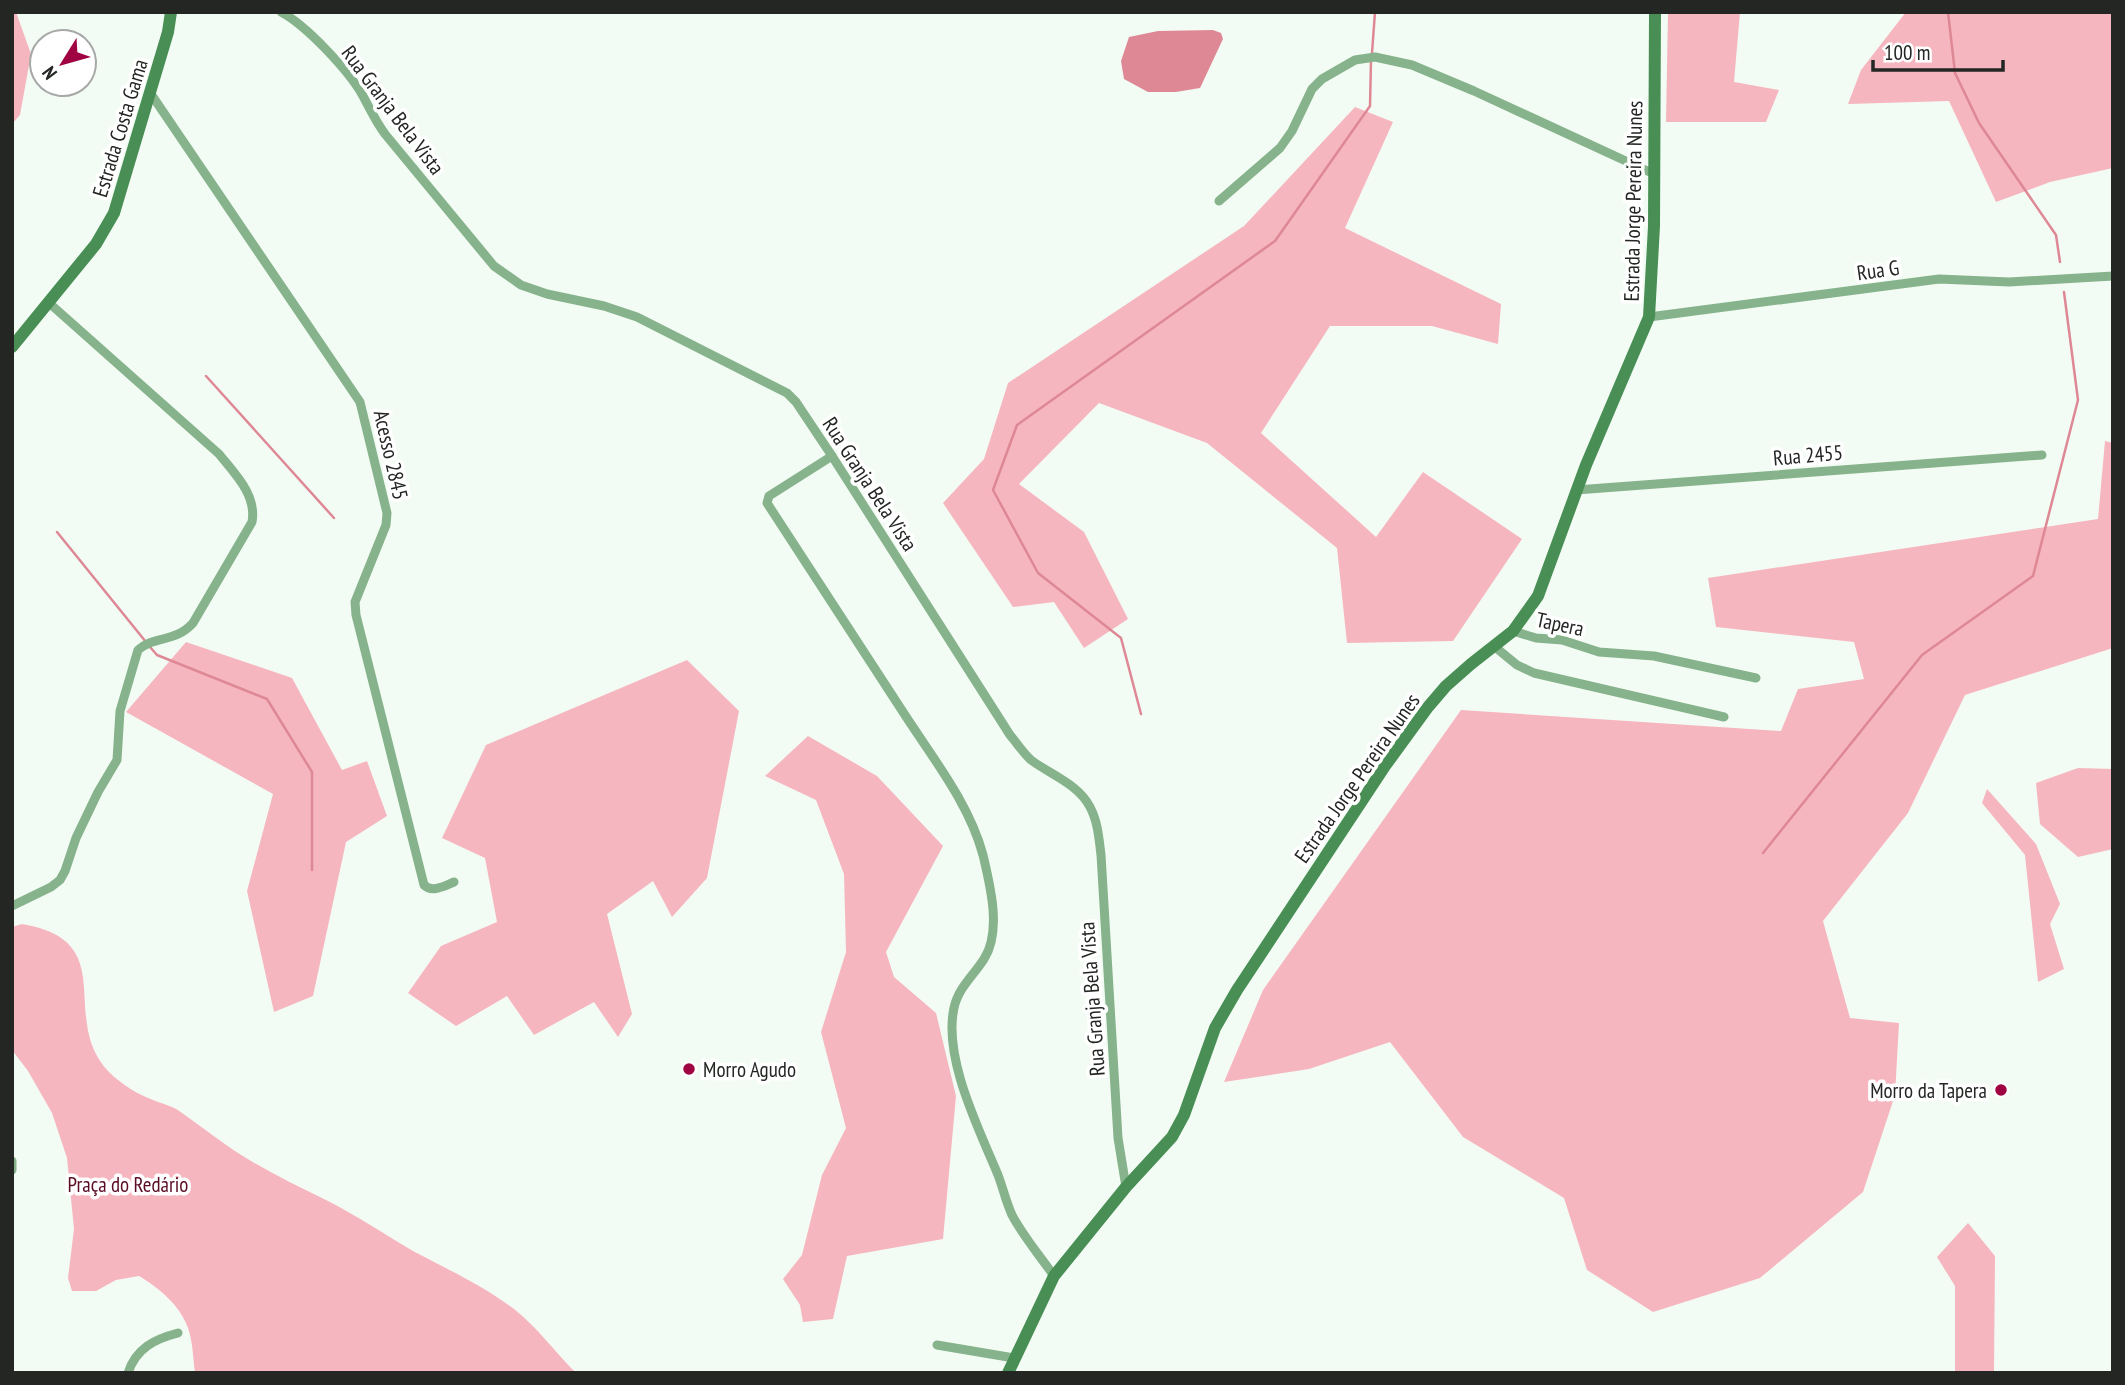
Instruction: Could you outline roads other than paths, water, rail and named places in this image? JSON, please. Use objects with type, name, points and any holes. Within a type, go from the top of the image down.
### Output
[{"type":"street","name":"Estrada Costa Gama","points":[[12,347],[96,244],[114,213],[151,94],[168,32],[170,12]]},
{"type":"street","name":"Rua Granja Bela Vista","points":[[281,12],[291,17],[318,41],[341,68],[362,94],[372,116],[385,134],[494,266],[521,285],[637,317],[780,388],[796,402],[1010,734],[1030,759],[1073,788],[1091,808],[1097,825],[1101,855],[1118,1138],[1126,1187]]},
{"type":"street","name":"Estrada Jorge Pereira Nunes","points":[[1008,1373],[1054,1276],[1126,1187],[1172,1137],[1184,1115],[1215,1028],[1237,990],[1385,766],[1446,686],[1513,631],[1538,596],[1576,490],[1649,317],[1654,174],[1655,12]]},
{"type":"street","points":[[1219,201],[1280,148],[1292,131],[1312,89],[1322,79],[1354,60],[1376,57],[1412,65],[1474,91],[1654,174]]},
{"type":"street","name":"Acesso 2845","points":[[151,94],[360,402],[387,513],[386,525],[355,602],[356,615],[424,885],[433,889],[454,882]]},
{"type":"street","name":"Rua G","points":[[1649,317],[1939,279],[2009,282],[2113,275]]},
{"type":"street","points":[[12,906],[60,880],[76,838],[117,760],[120,711],[138,650],[153,642],[176,637],[193,624],[253,522],[254,511],[238,478],[219,454],[48,302]]},
{"type":"street","name":"Rua 2455","points":[[1576,490],[2042,455]]},
{"type":"street","points":[[832,456],[769,496],[767,503],[973,825],[983,855],[992,905],[992,939],[983,961],[957,994],[953,1010],[956,1057],[969,1108],[1013,1215],[1054,1276]]},
{"type":"street","name":"Tapera","points":[[1513,631],[1536,638],[1562,640],[1599,652],[1654,656],[1756,678]]},
{"type":"street","points":[[1495,647],[1517,665],[1534,673],[1724,717]]},
{"type":"street","points":[[12,1161],[12,1170]]},
{"type":"street","points":[[128,1373],[134,1359],[147,1345],[158,1338],[178,1332]]},
{"type":"street","points":[[937,1345],[1014,1358]]},
{"type":"waterway","points":[[1372,53],[1375,12]]},
{"type":"waterway","points":[[1948,12],[1955,73],[1979,123],[2056,235],[2060,262]]},
{"type":"waterway","points":[[1141,714],[1121,638],[1038,573],[993,490],[1017,425],[1275,241],[1370,106],[1371,60]]},
{"type":"waterway","points":[[1763,853],[1922,655],[2033,576],[2078,400],[2064,292]]},
{"type":"waterway","points":[[206,376],[334,518]]},
{"type":"waterway","points":[[57,532],[146,642]]},
{"type":"waterway","points":[[150,647],[157,655],[267,699],[312,772],[312,870]]},
{"type":"place","name":"Morro Agudo","points":[[689,1069]]},
{"type":"place","name":"Morro da Tapera","points":[[2001,1090]]},
{"type":"park label","name":"Praça do Redário","points":[[128,1184]]}]
